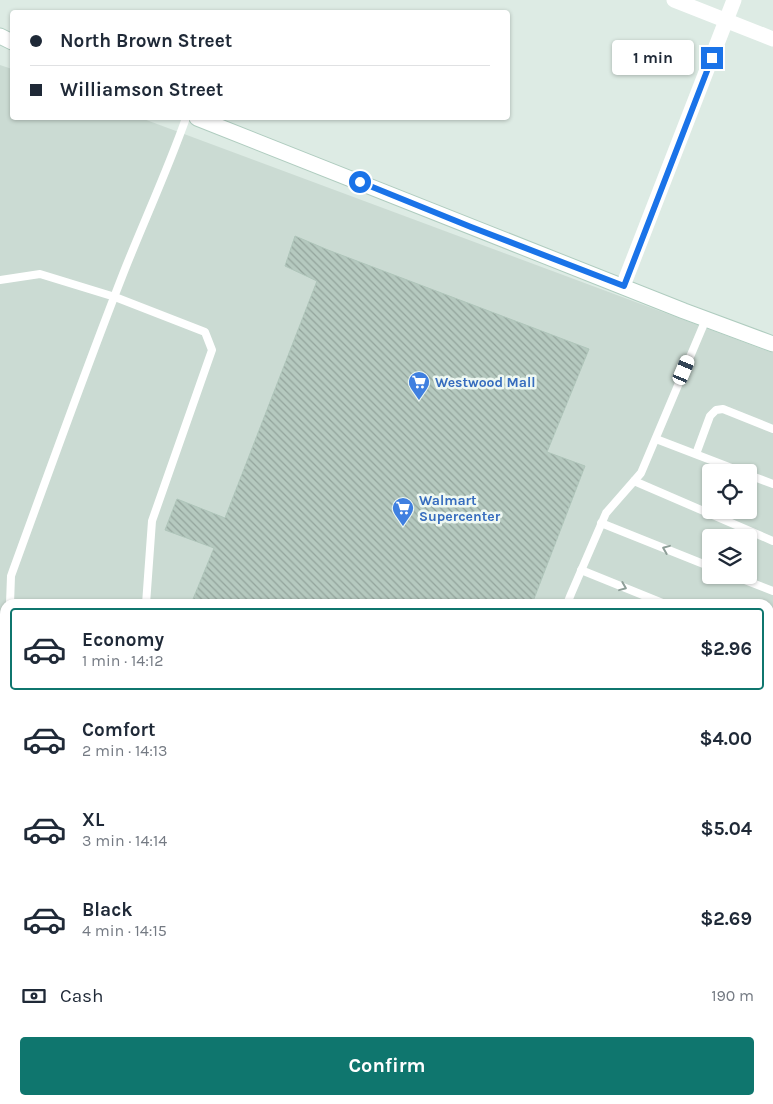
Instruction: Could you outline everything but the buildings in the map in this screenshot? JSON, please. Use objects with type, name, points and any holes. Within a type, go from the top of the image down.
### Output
[{"type":"street","points":[[674,0],[773,39]]},
{"type":"street","points":[[624,286],[734,0]]},
{"type":"street","points":[[202,120],[773,344]]},
{"type":"lane","points":[[10,599],[11,576],[115,297],[185,120]]},
{"type":"lane","points":[[0,280],[40,274],[115,297],[205,332],[212,350],[152,521],[146,599]]},
{"type":"lane","points":[[569,599],[606,512],[641,473],[706,319]]},
{"type":"lane","points":[[696,454],[710,416],[716,410],[724,409],[773,429]]},
{"type":"lane","points":[[656,439],[722,464]]},
{"type":"lane","points":[[757,478],[773,484]]},
{"type":"lane","points":[[634,482],[773,541]]},
{"type":"lane","points":[[601,523],[702,563]]},
{"type":"lane","points":[[581,570],[653,599]]},
{"type":"lane","points":[[755,584],[773,591]]},
{"type":"shaded area","points":[[0,65],[10,68],[10,120],[146,120],[773,353],[773,599],[0,599]]},
{"type":"place","name":"Westwood Mall","points":[[419,401]]},
{"type":"place","name":"Walmart Supercenter","points":[[403,527]]},
{"type":"route","points":[[360,182],[624,286],[712,58]]}]
